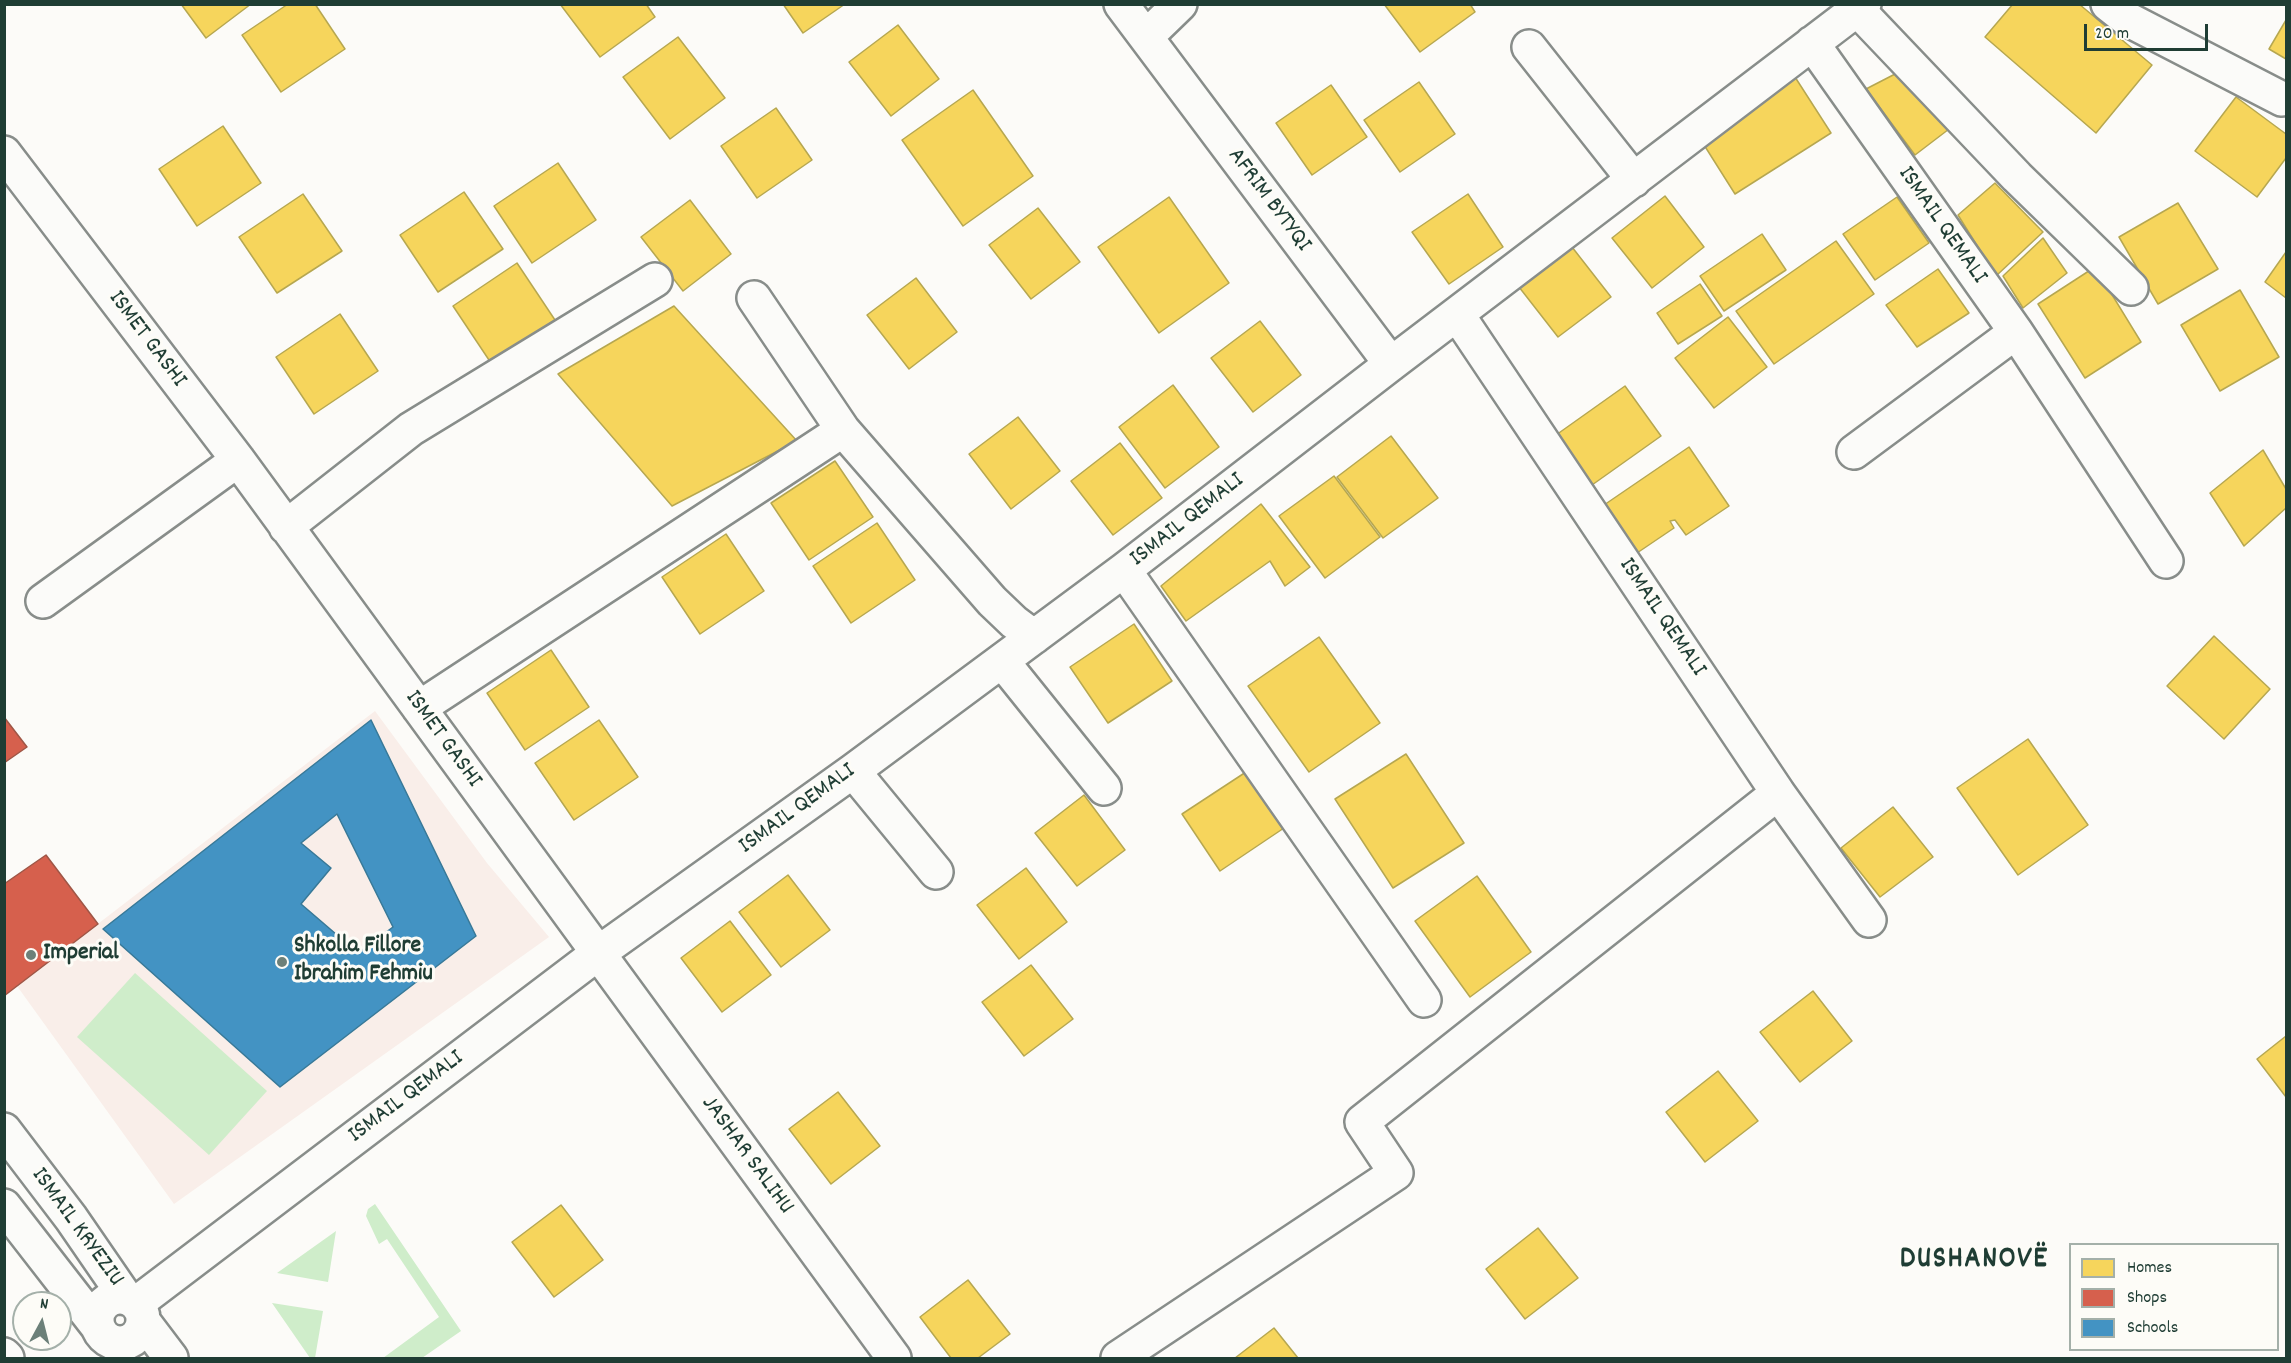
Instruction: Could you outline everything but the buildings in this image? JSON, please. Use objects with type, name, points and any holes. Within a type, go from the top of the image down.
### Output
[{"type":"street","name":"AFRIM BYTYQI","points":[[1121,4],[1391,364]]},
{"type":"street","points":[[1146,37],[1180,4]]},
{"type":"street","points":[[2108,4],[2127,19],[2282,99]]},
{"type":"street","points":[[1861,7],[2017,177],[2131,288]]},
{"type":"street","name":"ISMAIL QEMALI","points":[[108,1342],[98,1313],[101,1307],[112,1298],[135,1307],[597,954],[853,771],[1124,570],[1812,42],[1861,7]]},
{"type":"street","name":"ISMAIL QEMALI","points":[[1812,42],[2016,332],[2166,561]]},
{"type":"street","points":[[1529,47],[1634,180]]},
{"type":"street","name":"ISMET GASHI","points":[[4,153],[238,459],[597,954]]},
{"type":"street","points":[[286,527],[411,429],[655,280]]},
{"type":"street","points":[[754,298],[843,430],[993,601],[1014,622],[1034,637]]},
{"type":"street","name":"ISMAIL QEMALI","points":[[1457,314],[1778,793],[1869,920]]},
{"type":"street","points":[[1854,452],[2016,332]]},
{"type":"street","points":[[419,708],[843,430]]},
{"type":"street","points":[[43,601],[238,459]]},
{"type":"street","points":[[1124,570],[1424,1000]]},
{"type":"street","points":[[1002,661],[1104,788]]},
{"type":"street","points":[[853,771],[936,872]]},
{"type":"street","points":[[1119,1359],[1396,1173],[1362,1122],[1778,793]]},
{"type":"street","name":"JASHAR SALIHU","points":[[597,954],[894,1359]]},
{"type":"street","name":"ISMAIL KRYEZIU","points":[[4,1130],[71,1218],[171,1359]]},
{"type":"street","name":"ISMAIL KRYEZIU","points":[[4,1206],[108,1342]]},
{"type":"street","points":[[4,1355],[7,1359]]},
{"type":"shaded area","name":"Shkolla Fillore Ibrahim Fehmiu","points":[[375,711],[487,863],[549,937],[174,1204],[17,986]]},
{"type":"green space","points":[[135,973],[267,1091],[209,1155],[77,1037]]},
{"type":"green space","points":[[375,1204],[461,1331],[422,1358],[383,1358],[439,1317],[387,1239],[379,1244],[366,1216],[368,1209]]},
{"type":"green space","points":[[336,1231],[328,1282],[277,1273]]},
{"type":"green space","points":[[272,1303],[323,1311],[315,1358],[310,1358]]},
{"type":"place","name":"Imperial","points":[[31,955]]},
{"type":"place","name":"Shkolla Fillore Ibrahim Fehmiu","points":[[282,962]]},
{"type":"district","name":"DUSHANOVË","points":[[1974,1262]]}]
